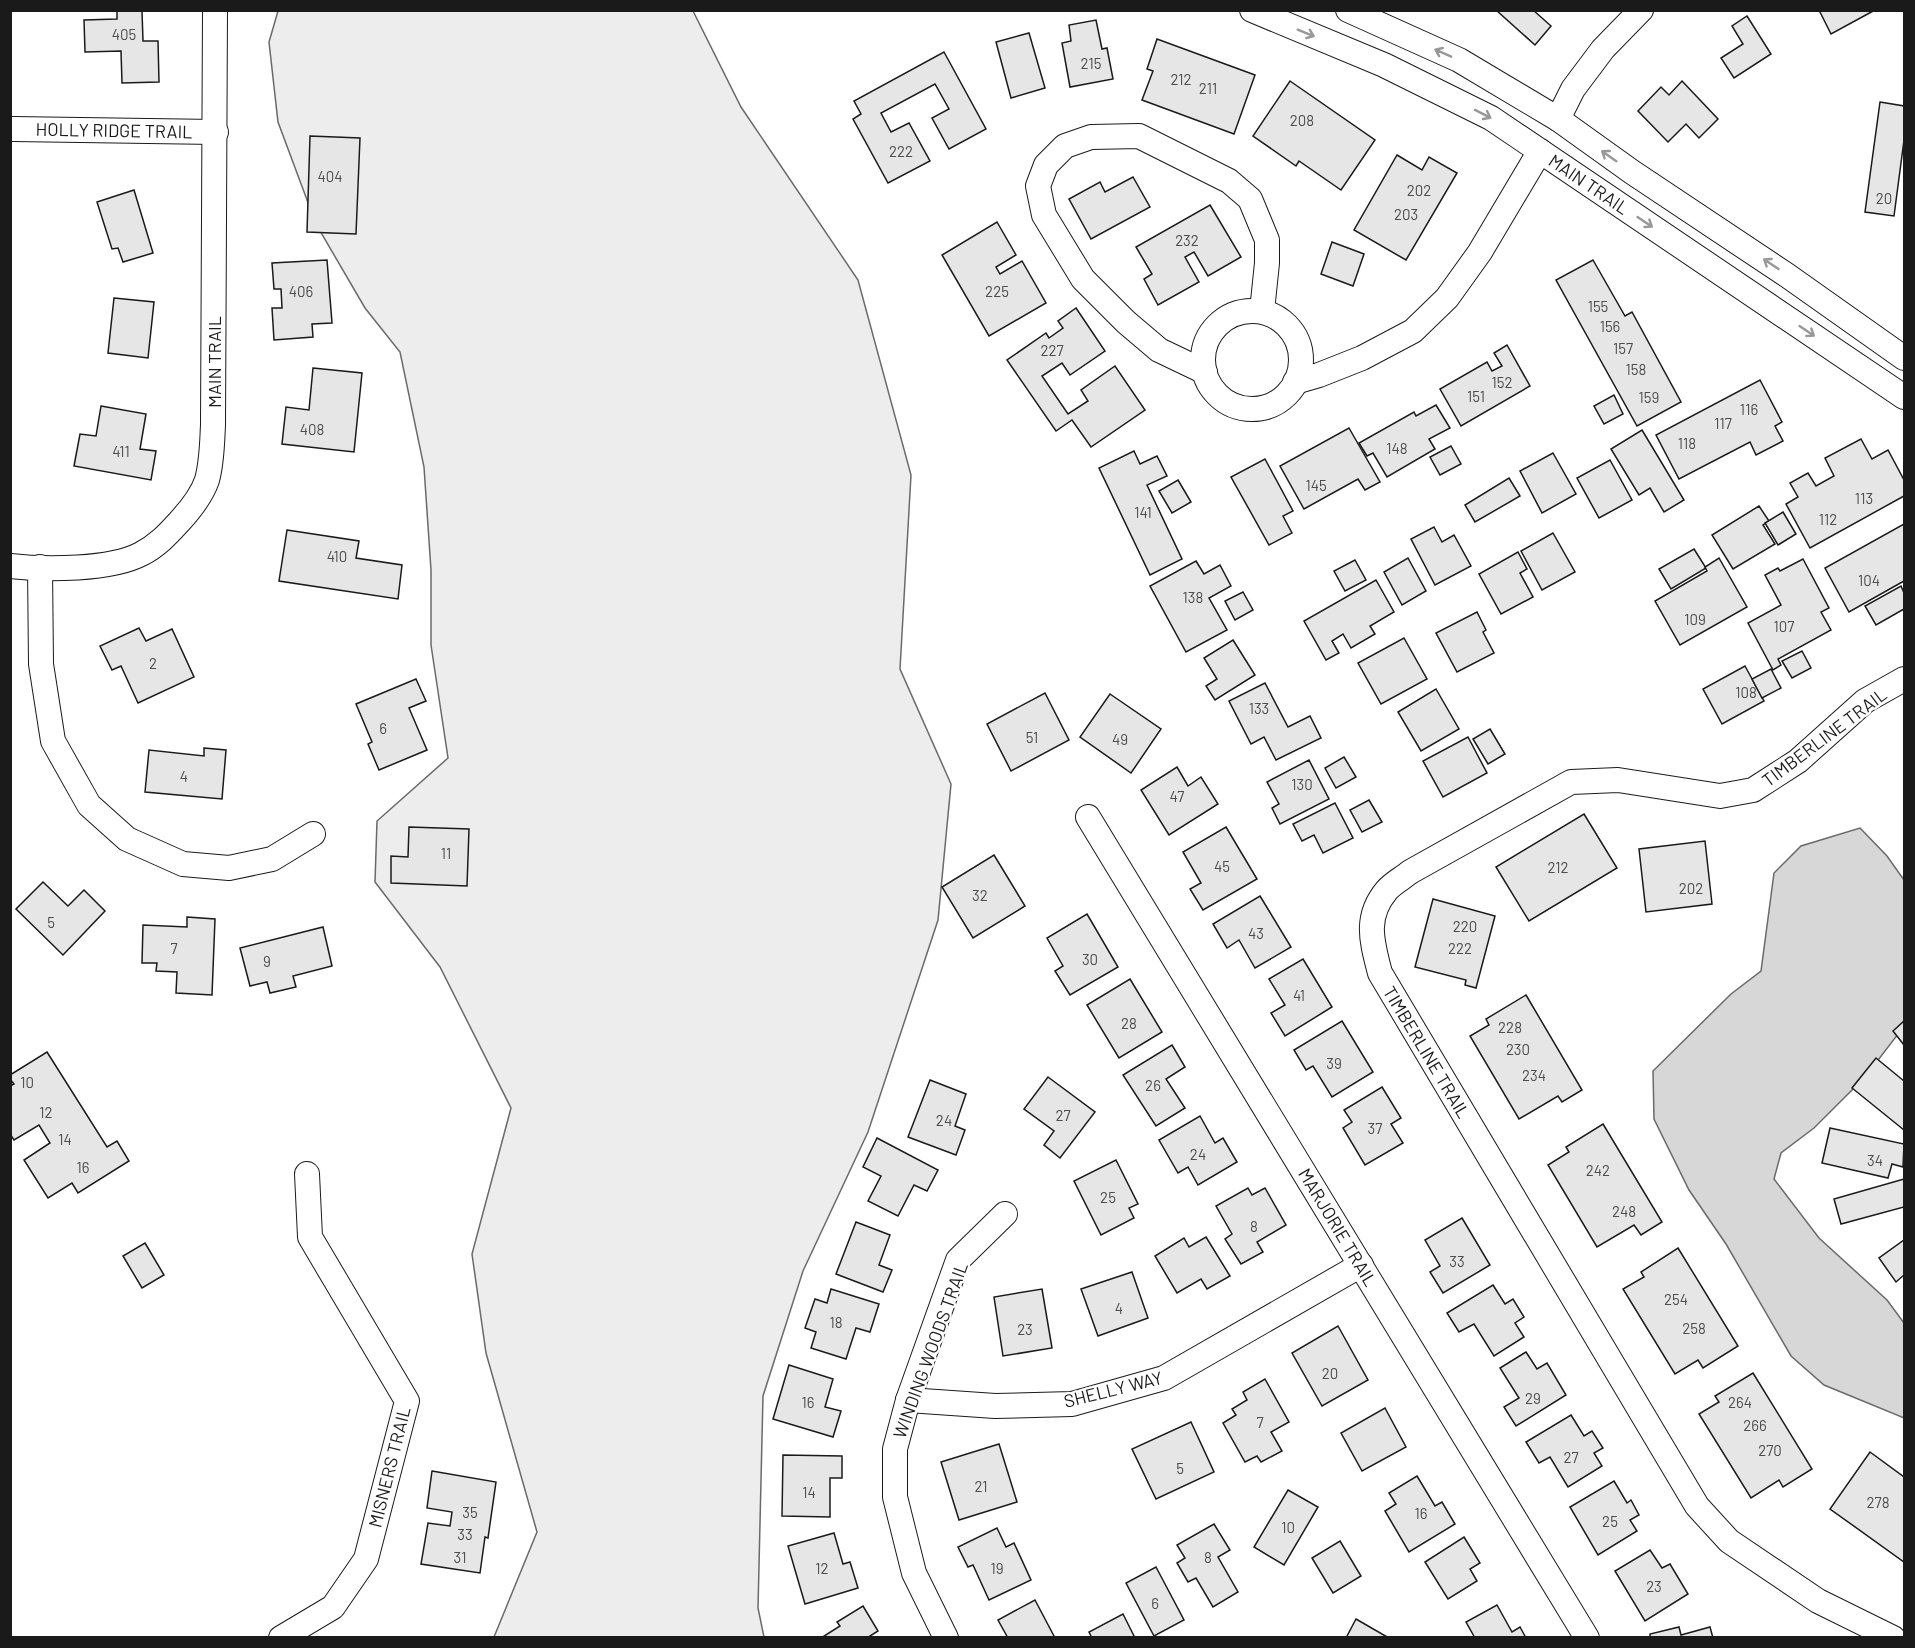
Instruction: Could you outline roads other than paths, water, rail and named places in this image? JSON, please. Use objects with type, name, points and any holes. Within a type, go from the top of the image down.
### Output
[{"type":"street","name":"MAIN TRAIL","points":[[10,566],[100,566],[120,562],[140,554],[162,540],[184,517],[197,500],[206,481],[212,455],[213,425],[215,10]]},
{"type":"street","name":"MAIN TRAIL","points":[[1252,10],[1384,65],[1491,118],[1905,397]]},
{"type":"street","name":"MAIN TRAIL","points":[[1348,10],[1460,60],[1558,119],[1905,358]]},
{"type":"street","points":[[1558,119],[1573,89],[1603,49],[1641,10]]},
{"type":"street","points":[[1509,130],[1529,102]]},
{"type":"street","name":"HOLLY RIDGE TRAIL","points":[[13,129],[216,132]]},
{"type":"street","points":[[1204,372],[1159,350],[1126,322],[1083,279],[1044,215],[1038,186],[1046,165],[1065,146],[1091,137],[1140,136],[1229,181],[1250,199],[1267,240],[1262,311]]},
{"type":"street","points":[[1566,168],[1586,140]]},
{"type":"street","points":[[1295,382],[1362,358],[1413,331],[1447,298],[1480,252],[1540,151]]},
{"type":"street","points":[[1246,310],[1262,311],[1277,318],[1289,328],[1298,342],[1301,358],[1299,374],[1295,382],[1281,400],[1266,407],[1250,409],[1234,406],[1220,397],[1209,385],[1204,372],[1203,353],[1208,337],[1217,324],[1231,315],[1246,310]]},
{"type":"street","points":[[40,567],[41,664],[53,741],[89,805],[127,839],[183,864],[230,868],[272,859],[313,834]]},
{"type":"street","name":"TIMBERLINE TRAIL","points":[[1893,1638],[1818,1601],[1729,1541],[1697,1506],[1380,973],[1370,937],[1375,912],[1388,890],[1410,872],[1571,782],[1618,780],[1720,796],[1753,790],[1798,761],[1865,701],[1905,679]]},
{"type":"street","name":"MARJORIE TRAIL","points":[[1088,817],[1587,1638]]},
{"type":"street","name":"MISNERS TRAIL","points":[[281,1638],[333,1607],[366,1559],[407,1401],[310,1237],[307,1174]]},
{"type":"street","name":"WINDING WOODS TRAIL","points":[[946,1638],[914,1574],[895,1497],[895,1449],[908,1400],[958,1260],[1005,1214]]},
{"type":"street","name":"SHELLY WAY","points":[[908,1400],[995,1406],[1071,1404],[1164,1378],[1361,1265]]}]
